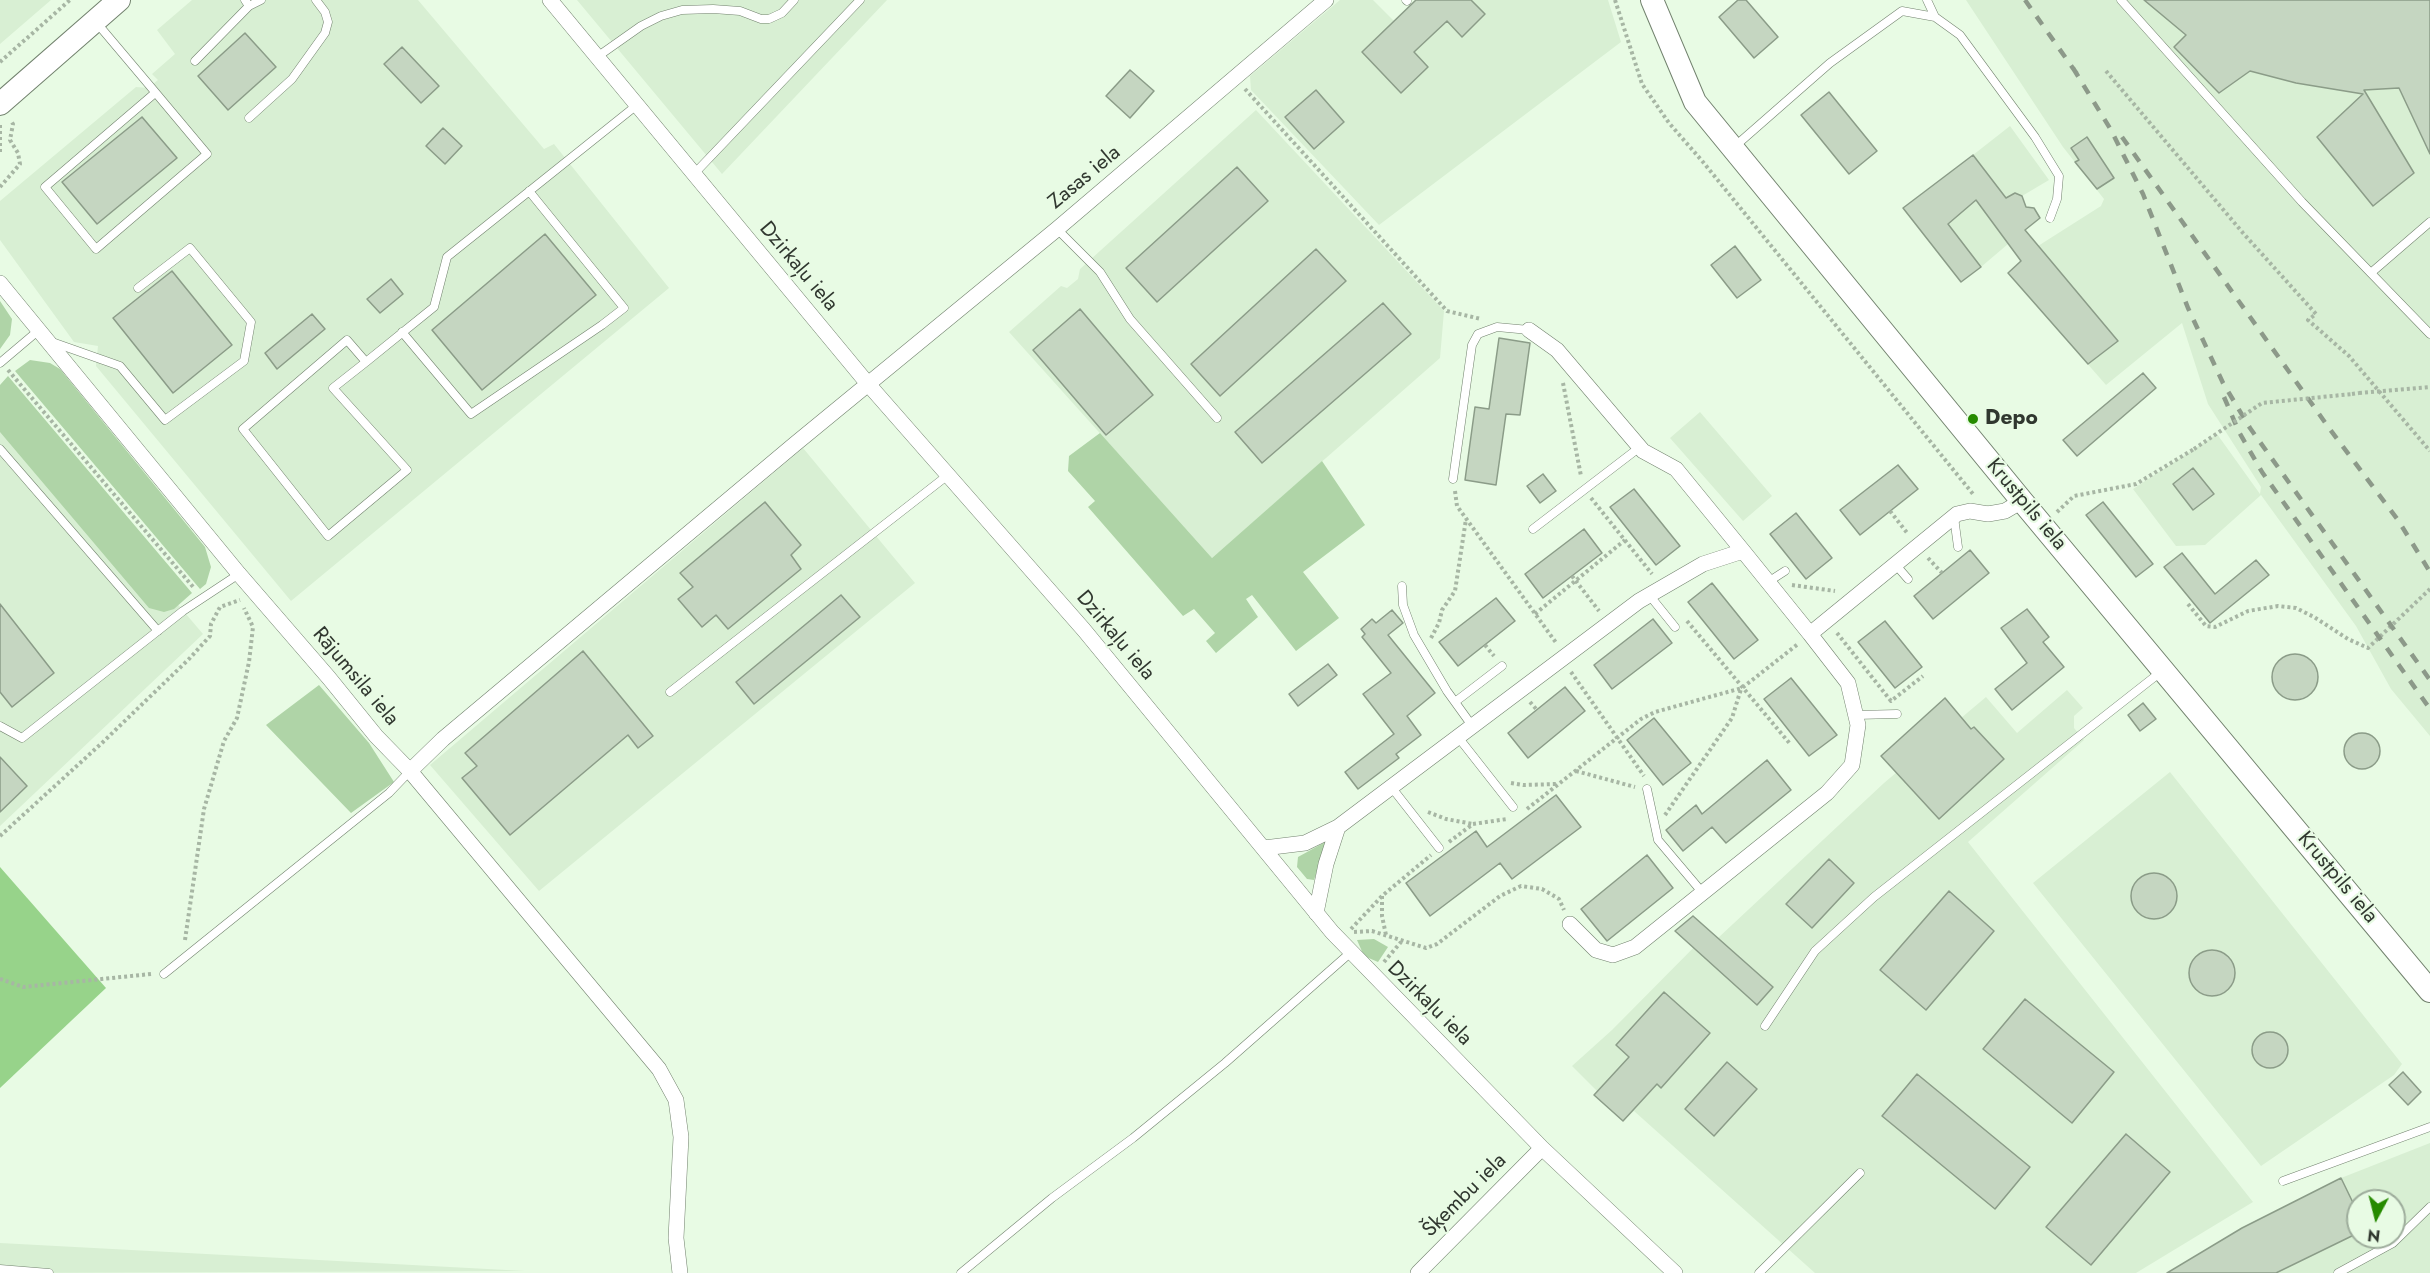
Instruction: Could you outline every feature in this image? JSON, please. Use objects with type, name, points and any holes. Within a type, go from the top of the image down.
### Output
[{"type":"main road","points":[[5,112],[95,21],[119,0]]},
{"type":"main road","name":"Krustpils iela","points":[[1652,0],[1695,102],[2022,501],[2430,991]]},
{"type":"street","name":"Dzirkaļu iela","points":[[550,0],[868,384],[1084,630],[1350,953],[1542,1148],[1675,1273]]},
{"type":"street","name":"Zasas iela","points":[[410,771],[452,731],[1057,229],[1326,0]]},
{"type":"street","name":"Rājumsila iela","points":[[0,283],[239,574],[376,736],[410,771],[659,1069],[676,1100],[681,1137],[676,1238],[680,1273]]},
{"type":"street","points":[[1529,330],[1557,350],[1640,447],[1676,469],[1848,683],[1858,725],[1852,765],[1827,794],[1635,947],[1613,955],[1596,950],[1570,924]]},
{"type":"street","points":[[1810,634],[1954,516],[1970,511],[1988,514],[2005,511],[2022,501]]},
{"type":"street","points":[[1264,848],[1305,843],[1338,827],[1639,602],[1703,564],[1743,551]]},
{"type":"street","points":[[1316,913],[1326,864],[1338,827]]},
{"type":"street","name":"Šķembu iela","points":[[1418,1273],[1542,1148]]},
{"type":"lane","points":[[195,62],[247,3],[261,0]]},
{"type":"lane","points":[[249,118],[292,79],[325,33],[328,22],[325,12],[316,0]]},
{"type":"lane","points":[[597,57],[641,26],[661,16],[682,10],[713,9],[741,11],[769,20],[782,13],[794,0]]},
{"type":"lane","points":[[694,174],[860,0]]},
{"type":"lane","points":[[1927,0],[1935,17]]},
{"type":"lane","points":[[2121,0],[2302,202],[2430,334]]},
{"type":"lane","points":[[1733,148],[1830,63],[1902,11],[1935,17],[1960,35],[2036,137],[2059,176],[2057,199],[2050,218]]},
{"type":"lane","points":[[95,21],[207,154],[96,249],[45,187],[155,93]]},
{"type":"lane","points":[[366,362],[347,340],[243,429],[328,536],[407,470],[333,388],[366,362],[402,332],[434,307],[447,256],[637,105]]},
{"type":"lane","points":[[402,332],[471,414],[624,308],[529,191]]},
{"type":"lane","points":[[2372,272],[2430,222]]},
{"type":"lane","points":[[1057,229],[1100,272],[1130,319],[1217,417]]},
{"type":"lane","points":[[1,362],[43,336],[120,366],[165,420],[244,361],[251,322],[190,248],[138,288]]},
{"type":"lane","points":[[1453,479],[1472,345],[1478,334],[1497,327],[1529,330]]},
{"type":"lane","points":[[1533,529],[1640,447]]},
{"type":"lane","points":[[0,449],[158,631]]},
{"type":"lane","points":[[670,692],[948,475]]},
{"type":"lane","points":[[1954,516],[1958,546]]},
{"type":"lane","points":[[1894,563],[1908,579]]},
{"type":"lane","points":[[1768,582],[1785,571]]},
{"type":"lane","points":[[0,726],[22,738],[158,631],[239,574]]},
{"type":"lane","points":[[1402,586],[1403,605],[1413,635],[1473,727]]},
{"type":"lane","points":[[1650,596],[1676,627]]},
{"type":"lane","points":[[1455,702],[1502,666]]},
{"type":"lane","points":[[1765,1026],[1815,951],[1874,897],[2163,670]]},
{"type":"lane","points":[[1856,715],[1897,714]]},
{"type":"lane","points":[[1458,737],[1513,807]]},
{"type":"lane","points":[[164,974],[389,793],[410,771]]},
{"type":"lane","points":[[1392,788],[1439,848]]},
{"type":"lane","points":[[1647,789],[1658,840],[1702,892]]},
{"type":"lane","points":[[961,1273],[1052,1198],[1133,1138],[1350,953]]},
{"type":"lane","points":[[2283,1181],[2430,1127]]},
{"type":"lane","points":[[1759,1273],[1860,1173]]},
{"type":"lane","points":[[2338,1273],[2393,1243],[2430,1207]]},
{"type":"lane","points":[[0,1269],[49,1273]]},
{"type":"path","points":[[1,63],[70,0]]},
{"type":"path","points":[[1615,0],[1642,84],[1669,123],[1711,171],[1988,514]]},
{"type":"path","points":[[2106,71],[2242,233],[2316,314],[2308,320],[2349,356],[2430,451]]},
{"type":"path","points":[[1235,77],[1447,311],[1487,320],[1497,327]]},
{"type":"path","points":[[0,188],[20,164],[18,153],[10,140],[13,124],[5,112]]},
{"type":"path","points":[[0,152],[2,127]]},
{"type":"path","points":[[1565,360],[1560,370],[1584,489]]},
{"type":"path","points":[[1,362],[202,598]]},
{"type":"path","points":[[2043,525],[2074,496],[2136,484],[2194,449],[2262,403],[2430,387]]},
{"type":"path","points":[[1453,479],[1457,506],[1535,614],[1616,738],[1643,773],[1647,789],[1575,771]]},
{"type":"path","points":[[1890,511],[1917,545]]},
{"type":"path","points":[[1430,662],[1431,634],[1439,623],[1442,610],[1455,591],[1467,519]]},
{"type":"path","points":[[1535,614],[1625,540]]},
{"type":"path","points":[[181,962],[195,885],[204,809],[224,741],[237,718],[249,662],[253,627],[241,600],[239,574]]},
{"type":"path","points":[[1768,582],[1857,594]]},
{"type":"path","points":[[2188,604],[2206,626],[2215,627],[2248,610],[2278,606],[2296,608],[2355,643],[2368,648],[2430,589]]},
{"type":"path","points":[[0,836],[104,742],[189,659],[210,636],[211,624],[220,607],[241,600]]},
{"type":"path","points":[[1827,620],[1891,701],[1923,676]]},
{"type":"path","points":[[1402,801],[1446,819],[1473,824],[1517,817],[1641,719],[1655,712],[1742,688],[1810,634]]},
{"type":"path","points":[[1656,824],[1669,811],[1731,718],[1742,688]]},
{"type":"path","points":[[1523,785],[1558,784]]},
{"type":"path","points":[[1473,824],[1439,848],[1382,896],[1348,932],[1372,931],[1426,948],[1437,944],[1500,896],[1521,886],[1542,889],[1559,899],[1570,924]]},
{"type":"path","points":[[1382,896],[1382,916],[1386,936]]},
{"type":"path","points":[[1378,981],[1384,960],[1401,942]]},
{"type":"path","points":[[0,979],[23,987],[164,974]]},
{"type":"shaded area","points":[[0,0],[51,0],[0,44]]},
{"type":"shaded area","points":[[192,0],[418,0],[544,149],[554,144],[669,288],[291,601],[96,366],[98,346],[74,342],[0,240],[0,201],[136,87],[148,88],[158,80],[152,74],[175,54],[157,30]]},
{"type":"shaded area","points":[[577,0],[887,0],[722,174]]},
{"type":"shaded area","points":[[1340,0],[1373,0],[1394,21],[1416,0],[1608,0],[1621,42],[1379,225],[1251,90],[1250,76]]},
{"type":"shaded area","points":[[1966,0],[2430,0],[2430,736],[2391,689],[2356,626],[2261,495],[2205,545],[2176,546],[2133,489],[2217,434],[2260,494],[2261,487],[2208,404],[2182,323],[2106,385],[2008,273],[2038,246],[2101,206],[2104,199],[2063,147]]},
{"type":"shaded area","points":[[1256,110],[1444,311],[1440,358],[1212,558],[1009,332],[1061,286],[1067,288],[1078,279],[1080,269]]},
{"type":"shaded area","points":[[2010,126],[2049,180],[2022,196],[2014,193],[2005,198],[1973,155]]},
{"type":"shaded area","points":[[1976,200],[2008,244],[1981,267],[1935,207]]},
{"type":"shaded area","points":[[0,301],[12,319],[10,335],[0,349]]},
{"type":"shaded area","points":[[30,360],[50,363],[60,369],[205,547],[211,567],[206,584],[200,589],[15,371]]},
{"type":"shaded area","points":[[8,376],[192,593],[174,609],[164,612],[149,608],[0,432],[0,385]]},
{"type":"shaded area","points":[[1700,412],[1772,496],[1743,521],[1670,438]]},
{"type":"shaded area","points":[[18,417],[203,634],[0,826],[0,430]]},
{"type":"shaded area","points":[[1100,433],[1212,558],[1322,461],[1365,525],[1303,572],[1339,618],[1296,651],[1252,595],[1246,599],[1258,617],[1216,653],[1206,641],[1215,633],[1194,609],[1183,616],[1088,507],[1095,501],[1068,471],[1069,456]]},
{"type":"shaded area","points":[[803,448],[915,583],[539,891],[430,765]]},
{"type":"shaded area","points":[[319,685],[369,743],[394,782],[351,813],[266,725]]},
{"type":"shaded area","points":[[2067,690],[2083,708],[2074,716],[2074,728],[2084,740],[1968,842],[2253,1202],[2136,1273],[1815,1273],[1634,1111],[1623,1121],[1594,1095],[1597,1091],[1572,1066],[1612,1030],[1710,931],[1718,938],[1884,783],[1986,697],[2017,733]]},
{"type":"shaded area","points":[[2170,772],[2402,1064],[2394,1075],[2261,1166],[2033,883]]},
{"type":"shaded area","points":[[1327,841],[1314,880],[1307,879],[1297,867],[1298,857]]},
{"type":"shaded area","points":[[1374,939],[1388,947],[1378,962],[1364,956],[1357,940]]},
{"type":"shaded area","points":[[2430,1143],[2430,1273],[2167,1273],[2242,1228],[2341,1178]]},
{"type":"shaded area","points":[[0,1243],[525,1271],[0,1273]]},
{"type":"green space","points":[[0,867],[106,988],[0,1088]]},
{"type":"building","points":[[1416,0],[1471,0],[1485,14],[1462,37],[1447,21],[1414,52],[1428,67],[1401,93],[1362,52]]},
{"type":"building","points":[[1738,0],[1746,0],[1778,37],[1754,58],[1719,17]]},
{"type":"building","points":[[2144,0],[2430,0],[2430,154],[2399,88],[2364,90],[2414,173],[2373,206],[2317,137],[2363,94],[2296,83],[2250,71],[2219,93],[2174,47],[2186,35]]},
{"type":"building","points":[[245,33],[276,67],[228,110],[198,76]]},
{"type":"building","points":[[402,47],[439,86],[421,103],[384,64]]},
{"type":"building","points":[[1130,70],[1154,91],[1130,118],[1106,96]]},
{"type":"building","points":[[1316,90],[1344,122],[1314,149],[1285,117]]},
{"type":"building","points":[[1829,92],[1877,151],[1849,174],[1801,115]]},
{"type":"building","points":[[142,117],[177,158],[97,224],[62,182]]},
{"type":"building","points":[[443,128],[462,146],[445,164],[426,146]]},
{"type":"building","points":[[2087,137],[2114,178],[2097,189],[2075,162],[2079,160],[2071,148]]},
{"type":"building","points":[[1973,155],[2006,198],[2015,193],[2022,196],[2026,207],[2034,208],[2040,218],[2025,230],[2118,341],[2088,364],[2008,273],[2021,261],[1976,200],[1948,224],[1981,267],[1961,282],[1903,208]]},
{"type":"building","points":[[1237,167],[1268,201],[1157,302],[1126,268]]},
{"type":"building","points":[[545,234],[596,295],[482,390],[432,330]]},
{"type":"building","points":[[1735,246],[1761,280],[1737,298],[1711,265]]},
{"type":"building","points":[[1316,249],[1346,281],[1220,396],[1191,364]]},
{"type":"building","points":[[172,271],[232,345],[173,393],[113,318]]},
{"type":"building","points":[[391,279],[403,294],[380,313],[367,299]]},
{"type":"building","points":[[1383,303],[1411,334],[1262,463],[1235,432]]},
{"type":"building","points":[[1080,309],[1153,395],[1106,435],[1033,350]]},
{"type":"building","points":[[312,314],[325,329],[277,369],[265,353]]},
{"type":"building","points":[[1499,338],[1530,343],[1520,415],[1506,414],[1496,485],[1465,480],[1475,407],[1489,409]]},
{"type":"building","points":[[2143,373],[2156,388],[2077,456],[2063,440]]},
{"type":"building","points":[[1898,465],[1918,489],[1860,535],[1840,510]]},
{"type":"building","points":[[2193,468],[2214,494],[2193,510],[2173,484]]},
{"type":"building","points":[[1543,474],[1556,491],[1540,503],[1527,486]]},
{"type":"building","points":[[1634,489],[1680,546],[1656,565],[1610,507]]},
{"type":"building","points":[[765,502],[801,545],[791,555],[801,569],[728,629],[716,615],[702,627],[678,599],[693,587],[680,573]]},
{"type":"building","points":[[2103,502],[2153,564],[2136,577],[2086,515]]},
{"type":"building","points":[[1796,513],[1832,558],[1806,579],[1770,534]]},
{"type":"building","points":[[1584,529],[1602,553],[1543,598],[1525,574]]},
{"type":"building","points":[[1970,550],[1989,573],[1933,619],[1914,596]]},
{"type":"building","points":[[2182,553],[2215,594],[2256,560],[2269,575],[2210,623],[2164,567]]},
{"type":"building","points":[[1712,583],[1758,640],[1734,659],[1688,602]]},
{"type":"building","points":[[841,595],[860,617],[754,704],[736,682]]},
{"type":"building","points":[[1496,598],[1515,621],[1458,666],[1439,642]]},
{"type":"building","points":[[0,604],[54,673],[12,707],[0,692]]},
{"type":"building","points":[[2027,609],[2049,637],[2043,642],[2064,667],[2012,710],[1995,689],[2027,663],[2001,628]]},
{"type":"building","points":[[1392,610],[1403,623],[1388,635],[1435,693],[1407,716],[1421,735],[1396,754],[1399,758],[1358,789],[1345,772],[1394,734],[1363,694],[1391,673],[1362,637],[1365,634],[1361,629],[1372,619],[1376,623]]},
{"type":"building","points":[[1653,619],[1672,643],[1612,689],[1594,665]]},
{"type":"building","points":[[1885,621],[1922,667],[1895,688],[1858,642]]},
{"type":"building","points":[[583,651],[653,736],[638,748],[628,735],[510,835],[462,778],[477,766],[465,753]]},
{"type":"building","points":[[2295,654],[2311,661],[2318,677],[2311,693],[2295,700],[2279,693],[2272,677],[2279,661]]},
{"type":"building","points":[[1328,664],[1337,675],[1298,706],[1289,694]]},
{"type":"building","points":[[1791,678],[1837,735],[1809,756],[1764,699]]},
{"type":"building","points":[[1565,687],[1585,711],[1528,758],[1508,733]]},
{"type":"building","points":[[1945,698],[1971,729],[1974,727],[2004,759],[1939,819],[1881,756]]},
{"type":"building","points":[[2143,703],[2156,719],[2140,731],[2128,715]]},
{"type":"building","points":[[1654,718],[1691,763],[1663,785],[1627,740]]},
{"type":"building","points":[[2362,733],[2375,738],[2380,751],[2375,764],[2362,769],[2349,764],[2344,751],[2349,738]]},
{"type":"building","points":[[0,757],[27,786],[0,812]]},
{"type":"building","points":[[1767,760],[1791,790],[1726,843],[1712,827],[1683,851],[1666,830],[1696,805],[1702,814]]},
{"type":"building","points":[[1556,795],[1581,827],[1512,879],[1500,863],[1430,916],[1406,883],[1476,831],[1487,847]]},
{"type":"building","points":[[1647,855],[1673,888],[1607,941],[1581,909]]},
{"type":"building","points":[[1829,859],[1854,883],[1812,928],[1786,904]]},
{"type":"building","points":[[2154,873],[2170,880],[2177,896],[2170,912],[2154,919],[2138,912],[2131,896],[2138,880]]},
{"type":"building","points":[[1949,891],[1994,931],[1926,1010],[1880,970]]},
{"type":"building","points":[[1693,916],[1773,987],[1757,1005],[1675,931]]},
{"type":"building","points":[[2212,950],[2228,957],[2235,973],[2228,989],[2212,996],[2196,989],[2189,973],[2196,957]]},
{"type":"building","points":[[1664,992],[1710,1033],[1661,1088],[1657,1084],[1623,1121],[1594,1095],[1629,1057],[1616,1045]]},
{"type":"building","points":[[2025,999],[2114,1072],[2072,1123],[1983,1049]]},
{"type":"building","points":[[2270,1032],[2283,1037],[2288,1050],[2283,1063],[2270,1068],[2257,1063],[2252,1050],[2257,1037]]},
{"type":"building","points":[[1727,1062],[1757,1089],[1714,1136],[1685,1109]]},
{"type":"building","points":[[2403,1072],[2421,1092],[2408,1105],[2389,1085]]},
{"type":"building","points":[[1917,1074],[2030,1167],[1995,1209],[1882,1116]]},
{"type":"building","points":[[2126,1134],[2170,1172],[2091,1265],[2046,1227]]},
{"type":"building","points":[[2341,1178],[2346,1189],[2346,1239],[2276,1273],[2167,1273],[2242,1228]]},
{"type":"railway","points":[[2025,0],[2077,74]]},
{"type":"railway","points":[[2073,68],[2111,130],[2143,194],[2188,308],[2223,383],[2250,428],[2430,680]]},
{"type":"railway","points":[[2122,137],[2329,428],[2398,520],[2430,572]]},
{"type":"railway","points":[[2224,397],[2239,432],[2262,472],[2430,709]]},
{"type":"place","name":"Depo","points":[[1973,419]]}]
